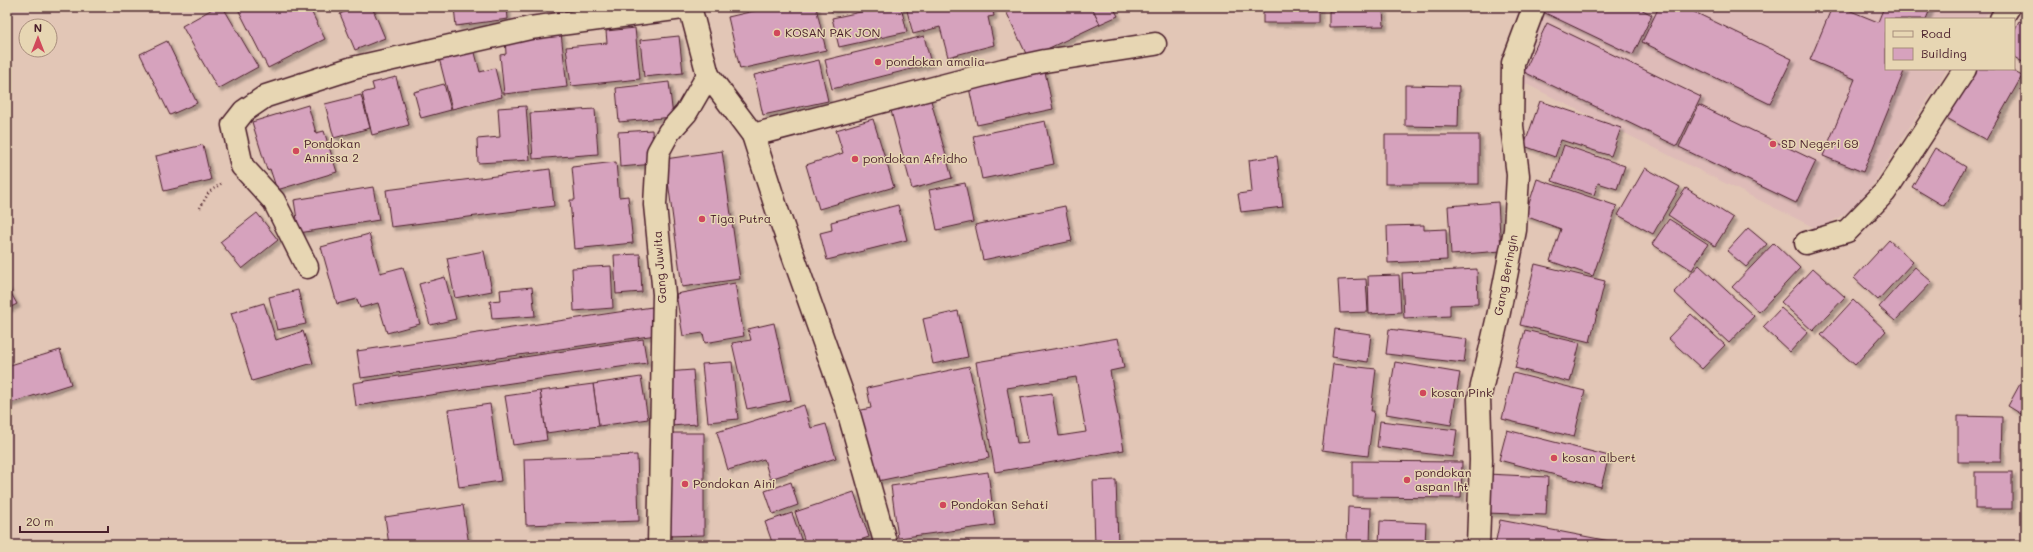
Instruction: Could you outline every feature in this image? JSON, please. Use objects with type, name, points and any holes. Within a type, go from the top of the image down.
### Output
[{"type":"street","points":[[307,267],[274,201],[242,166],[232,124],[244,111],[266,96],[353,68],[530,28],[690,7],[708,75],[753,135],[847,408],[886,545]]},
{"type":"street","name":"Gang Beringin","points":[[1478,545],[1481,460],[1479,399],[1499,312],[1515,230],[1518,175],[1512,126],[1513,63],[1534,7]]},
{"type":"street","points":[[2002,18],[2009,7]]},
{"type":"street","points":[[753,135],[1003,70],[1046,61],[1155,44]]},
{"type":"street","points":[[1806,243],[1847,231],[1885,192],[1964,70]]},
{"type":"street","name":"Gang Juwita","points":[[659,545],[664,294],[655,205],[658,152],[669,132],[686,113],[708,75]]},
{"type":"path","points":[[200,208],[209,192],[242,166]]},
{"type":"shaded area","name":"SD Negeri 69","points":[[1540,7],[1992,7],[1984,18],[1885,18],[1885,70],[1946,70],[1861,203],[1819,230],[1516,79]]},
{"type":"building","points":[[216,7],[223,7],[258,67],[218,89],[182,26]]},
{"type":"building","points":[[237,7],[309,7],[325,39],[268,68]]},
{"type":"building","points":[[355,7],[372,7],[385,38],[355,50],[340,14]]},
{"type":"building","points":[[454,7],[507,7],[508,19],[456,26]]},
{"type":"building","name":"KOSAN PAK JON","points":[[771,7],[816,7],[826,50],[740,69],[728,17]]},
{"type":"building","points":[[830,7],[849,7],[831,11]]},
{"type":"building","points":[[884,7],[901,7],[907,32],[839,47],[832,18]]},
{"type":"building","points":[[906,7],[992,7],[994,16],[988,17],[994,45],[948,57],[940,27],[913,34]]},
{"type":"building","points":[[1004,7],[1092,7],[1100,24],[1028,58]]},
{"type":"building","points":[[1092,7],[1113,7],[1118,16],[1100,24]]},
{"type":"building","points":[[1263,7],[1319,7],[1319,23],[1263,23]]},
{"type":"building","points":[[1543,7],[1637,7],[1652,15],[1633,55],[1541,11]]},
{"type":"building","points":[[1659,7],[1684,7],[1792,59],[1770,104],[1642,42]]},
{"type":"building","points":[[1832,7],[1841,7],[1878,22],[1884,7],[1931,7],[1926,18],[1885,18],[1885,70],[1905,70],[1863,172],[1823,156],[1855,79],[1810,60]]},
{"type":"building","points":[[1383,9],[1384,26],[1329,27],[1329,11]]},
{"type":"building","points":[[2019,21],[2026,25],[2026,64],[2015,58],[2015,29]]},
{"type":"building","points":[[1547,23],[1701,97],[1677,146],[1524,72]]},
{"type":"building","points":[[635,28],[640,79],[571,86],[566,47],[607,43],[606,31]]},
{"type":"building","points":[[561,33],[567,87],[504,94],[500,55],[506,54],[505,38]]},
{"type":"building","points":[[679,36],[683,73],[644,77],[640,40]]},
{"type":"building","name":"pondokan amalia","points":[[924,36],[931,64],[832,89],[825,60]]},
{"type":"building","points":[[167,41],[197,103],[170,115],[140,54]]},
{"type":"building","points":[[474,49],[480,72],[495,68],[502,97],[452,109],[439,58]]},
{"type":"building","points":[[819,60],[828,101],[763,115],[754,75]]},
{"type":"building","points":[[1044,67],[1053,109],[977,125],[968,83]]},
{"type":"building","points":[[1969,70],[2011,70],[2022,76],[1986,140],[1943,116]]},
{"type":"building","points":[[396,77],[409,125],[372,135],[362,93],[374,90],[372,83]]},
{"type":"building","points":[[669,82],[673,117],[619,122],[616,88]]},
{"type":"building","points":[[444,84],[451,110],[421,118],[414,92]]},
{"type":"building","points":[[1405,85],[1459,86],[1458,127],[1405,126]]},
{"type":"building","points":[[361,95],[370,128],[334,138],[325,104]]},
{"type":"building","points":[[930,97],[952,178],[912,189],[890,107]]},
{"type":"building","points":[[1540,101],[1621,128],[1611,156],[1561,140],[1555,157],[1524,146]]},
{"type":"building","name":"Pondokan Annissa 2","points":[[308,105],[316,133],[324,131],[337,172],[277,190],[270,169],[267,170],[252,122]]},
{"type":"building","points":[[1699,105],[1816,161],[1796,203],[1679,147]]},
{"type":"building","points":[[526,106],[530,160],[478,163],[477,139],[500,137],[498,108]]},
{"type":"building","points":[[595,109],[598,154],[533,159],[530,113]]},
{"type":"building","name":"pondokan Afridho","points":[[873,119],[894,187],[819,209],[806,165],[843,153],[836,130]]},
{"type":"building","points":[[1045,121],[1054,164],[982,179],[973,136]]},
{"type":"building","points":[[652,130],[654,164],[620,167],[618,132]]},
{"type":"building","points":[[1385,135],[1479,135],[1479,184],[1385,184]]},
{"type":"building","points":[[203,145],[211,180],[164,191],[156,156]]},
{"type":"building","points":[[1564,145],[1625,166],[1617,189],[1598,183],[1594,195],[1552,181]]},
{"type":"building","points":[[1935,148],[1966,167],[1944,206],[1912,187]]},
{"type":"building","name":"Tiga Putra","points":[[722,151],[740,279],[682,287],[665,159]]},
{"type":"building","points":[[1277,156],[1283,207],[1241,212],[1238,194],[1252,192],[1249,160]]},
{"type":"building","points":[[616,162],[619,197],[628,196],[633,243],[574,249],[570,200],[575,200],[572,167]]},
{"type":"building","points":[[1645,168],[1680,187],[1653,234],[1618,215]]},
{"type":"building","points":[[550,169],[554,206],[391,227],[386,190]]},
{"type":"building","points":[[1537,179],[1617,206],[1593,276],[1550,261],[1561,229],[1525,216]]},
{"type":"building","points":[[965,183],[973,222],[937,230],[929,190]]},
{"type":"building","points":[[373,187],[379,220],[299,233],[294,200]]},
{"type":"building","points":[[1686,188],[1733,218],[1715,246],[1668,215]]},
{"type":"building","points":[[1498,202],[1501,251],[1451,255],[1448,206]]},
{"type":"building","points":[[898,205],[907,240],[827,260],[820,233],[832,230],[831,222]]},
{"type":"building","points":[[1065,206],[1072,241],[983,260],[975,225]]},
{"type":"building","points":[[257,213],[278,240],[242,269],[220,242]]},
{"type":"building","points":[[1669,219],[1708,244],[1692,270],[1652,244]]},
{"type":"building","points":[[1424,225],[1424,230],[1446,229],[1447,260],[1388,263],[1387,226]]},
{"type":"building","points":[[1748,228],[1767,244],[1746,267],[1727,251]]},
{"type":"building","points":[[369,234],[380,273],[403,267],[420,324],[387,333],[378,303],[360,308],[357,299],[337,304],[321,247]]},
{"type":"building","points":[[1889,240],[1913,262],[1878,300],[1854,278]]},
{"type":"building","points":[[1774,243],[1800,268],[1759,312],[1732,287]]},
{"type":"building","points":[[484,251],[492,291],[455,298],[447,258]]},
{"type":"building","points":[[640,254],[642,292],[616,294],[614,255]]},
{"type":"building","points":[[1535,264],[1605,281],[1590,342],[1520,325]]},
{"type":"building","points":[[1699,265],[1754,316],[1729,343],[1674,292]]},
{"type":"building","points":[[611,266],[613,308],[574,311],[572,268]]},
{"type":"building","points":[[1915,267],[1932,282],[1895,321],[1879,307]]},
{"type":"building","points":[[1813,268],[1845,297],[1813,331],[1781,302]]},
{"type":"building","points":[[1477,269],[1478,304],[1450,305],[1450,316],[1404,318],[1402,273]]},
{"type":"building","points":[[1399,275],[1401,312],[1369,314],[1368,276]]},
{"type":"building","points":[[445,277],[456,319],[430,325],[419,284]]},
{"type":"building","points":[[1366,279],[1368,312],[1340,313],[1338,280]]},
{"type":"building","points":[[735,283],[744,336],[705,343],[703,333],[683,336],[676,294]]},
{"type":"building","points":[[7,286],[17,304],[7,309]]},
{"type":"building","points":[[532,287],[535,316],[492,319],[490,301],[501,300],[500,290]]},
{"type":"building","points":[[298,290],[306,324],[277,330],[269,297]]},
{"type":"building","points":[[1853,300],[1886,331],[1855,365],[1821,335]]},
{"type":"building","points":[[264,303],[276,340],[303,331],[313,363],[252,381],[231,313]]},
{"type":"building","points":[[652,307],[656,335],[361,378],[357,351]]},
{"type":"building","points":[[1781,308],[1808,332],[1790,352],[1763,327]]},
{"type":"building","points":[[958,311],[968,357],[933,364],[923,319]]},
{"type":"building","points":[[1691,314],[1725,345],[1702,369],[1668,338]]},
{"type":"building","points":[[774,323],[791,400],[747,409],[732,343],[751,340],[748,329]]},
{"type":"building","points":[[1335,329],[1371,334],[1368,362],[1332,357]]},
{"type":"building","points":[[1389,329],[1467,339],[1464,363],[1386,354]]},
{"type":"building","points":[[1525,330],[1580,343],[1570,382],[1515,368]]},
{"type":"building","points":[[1118,338],[1124,368],[1110,371],[1124,450],[995,472],[976,362]],"holes":[[[1076,377],[1086,432],[1059,436],[1052,393],[1020,398],[1028,442],[1017,443],[1007,388]]]},
{"type":"building","points":[[643,339],[647,363],[356,406],[353,383]]},
{"type":"building","points":[[60,350],[71,384],[7,404],[7,366]]},
{"type":"building","points":[[732,362],[738,419],[708,422],[702,364]]},
{"type":"building","name":"kosan Pink","points":[[1395,362],[1460,373],[1451,425],[1386,414]]},
{"type":"building","points":[[1333,364],[1376,369],[1371,411],[1374,411],[1368,456],[1322,450]]},
{"type":"building","points":[[969,366],[989,458],[873,482],[857,411],[871,408],[867,388]]},
{"type":"building","points":[[693,370],[697,424],[671,426],[666,372]]},
{"type":"building","points":[[1513,373],[1585,391],[1574,437],[1502,419]]},
{"type":"building","points":[[2026,373],[2026,417],[2008,406]]},
{"type":"building","points":[[641,377],[648,419],[599,426],[593,384]]},
{"type":"building","points":[[593,384],[599,426],[546,433],[540,391]]},
{"type":"building","points":[[540,391],[547,440],[513,445],[505,396]]},
{"type":"building","points":[[490,404],[501,481],[459,487],[448,410]]},
{"type":"building","points":[[804,405],[811,428],[826,424],[836,458],[770,479],[764,459],[728,470],[717,432]]},
{"type":"building","points":[[1958,416],[2002,417],[2001,462],[1958,462]]},
{"type":"building","points":[[1380,421],[1457,430],[1453,457],[1377,447]]},
{"type":"building","name":"kosan albert","points":[[1507,430],[1609,456],[1601,487],[1499,460]]},
{"type":"building","name":"Pondokan Aini","points":[[666,433],[704,433],[704,535],[667,536]]},
{"type":"building","points":[[637,455],[639,521],[526,525],[524,459]]},
{"type":"building","name":"pondokan aspan lht","points":[[1353,461],[1462,462],[1461,498],[1353,497]]},
{"type":"building","name":"Pondokan Sehati","points":[[988,472],[995,525],[898,538],[891,486]]},
{"type":"building","points":[[1975,472],[2012,472],[2012,509],[1975,509]]},
{"type":"building","points":[[1487,474],[1548,477],[1546,515],[1485,513]]},
{"type":"building","points":[[1116,480],[1118,545],[1095,545],[1093,481]]},
{"type":"building","points":[[791,482],[798,505],[773,514],[765,491]]},
{"type":"building","points":[[854,492],[869,537],[846,545],[806,545],[795,512]]},
{"type":"building","points":[[463,505],[469,545],[389,545],[385,517]]},
{"type":"building","points":[[1348,507],[1371,508],[1370,545],[1347,545]]},
{"type":"building","points":[[792,513],[803,545],[773,545],[765,522]]},
{"type":"building","points":[[1500,520],[1620,543],[1619,545],[1495,545]]},
{"type":"building","points":[[1380,521],[1426,523],[1425,545],[1379,545]]},
{"type":"building","points":[[969,541],[970,545],[920,545]]},
{"type":"building","points":[[728,542],[728,545],[673,545]]},
{"type":"place","name":"KOSAN PAK JON","points":[[777,33]]},
{"type":"place","name":"pondokan amalia","points":[[878,62]]},
{"type":"place","name":"SD Negeri 69","points":[[1773,144]]},
{"type":"place","name":"Pondokan Annissa 2","points":[[296,151]]},
{"type":"place","name":"pondokan Afridho","points":[[855,159]]},
{"type":"place","name":"Tiga Putra","points":[[702,219]]},
{"type":"place","name":"kosan Pink","points":[[1423,393]]},
{"type":"place","name":"kosan albert","points":[[1554,458]]},
{"type":"place","name":"pondokan aspan lht","points":[[1407,480]]},
{"type":"place","name":"Pondokan Aini","points":[[685,484]]},
{"type":"place","name":"Pondokan Sehati","points":[[943,505]]}]
